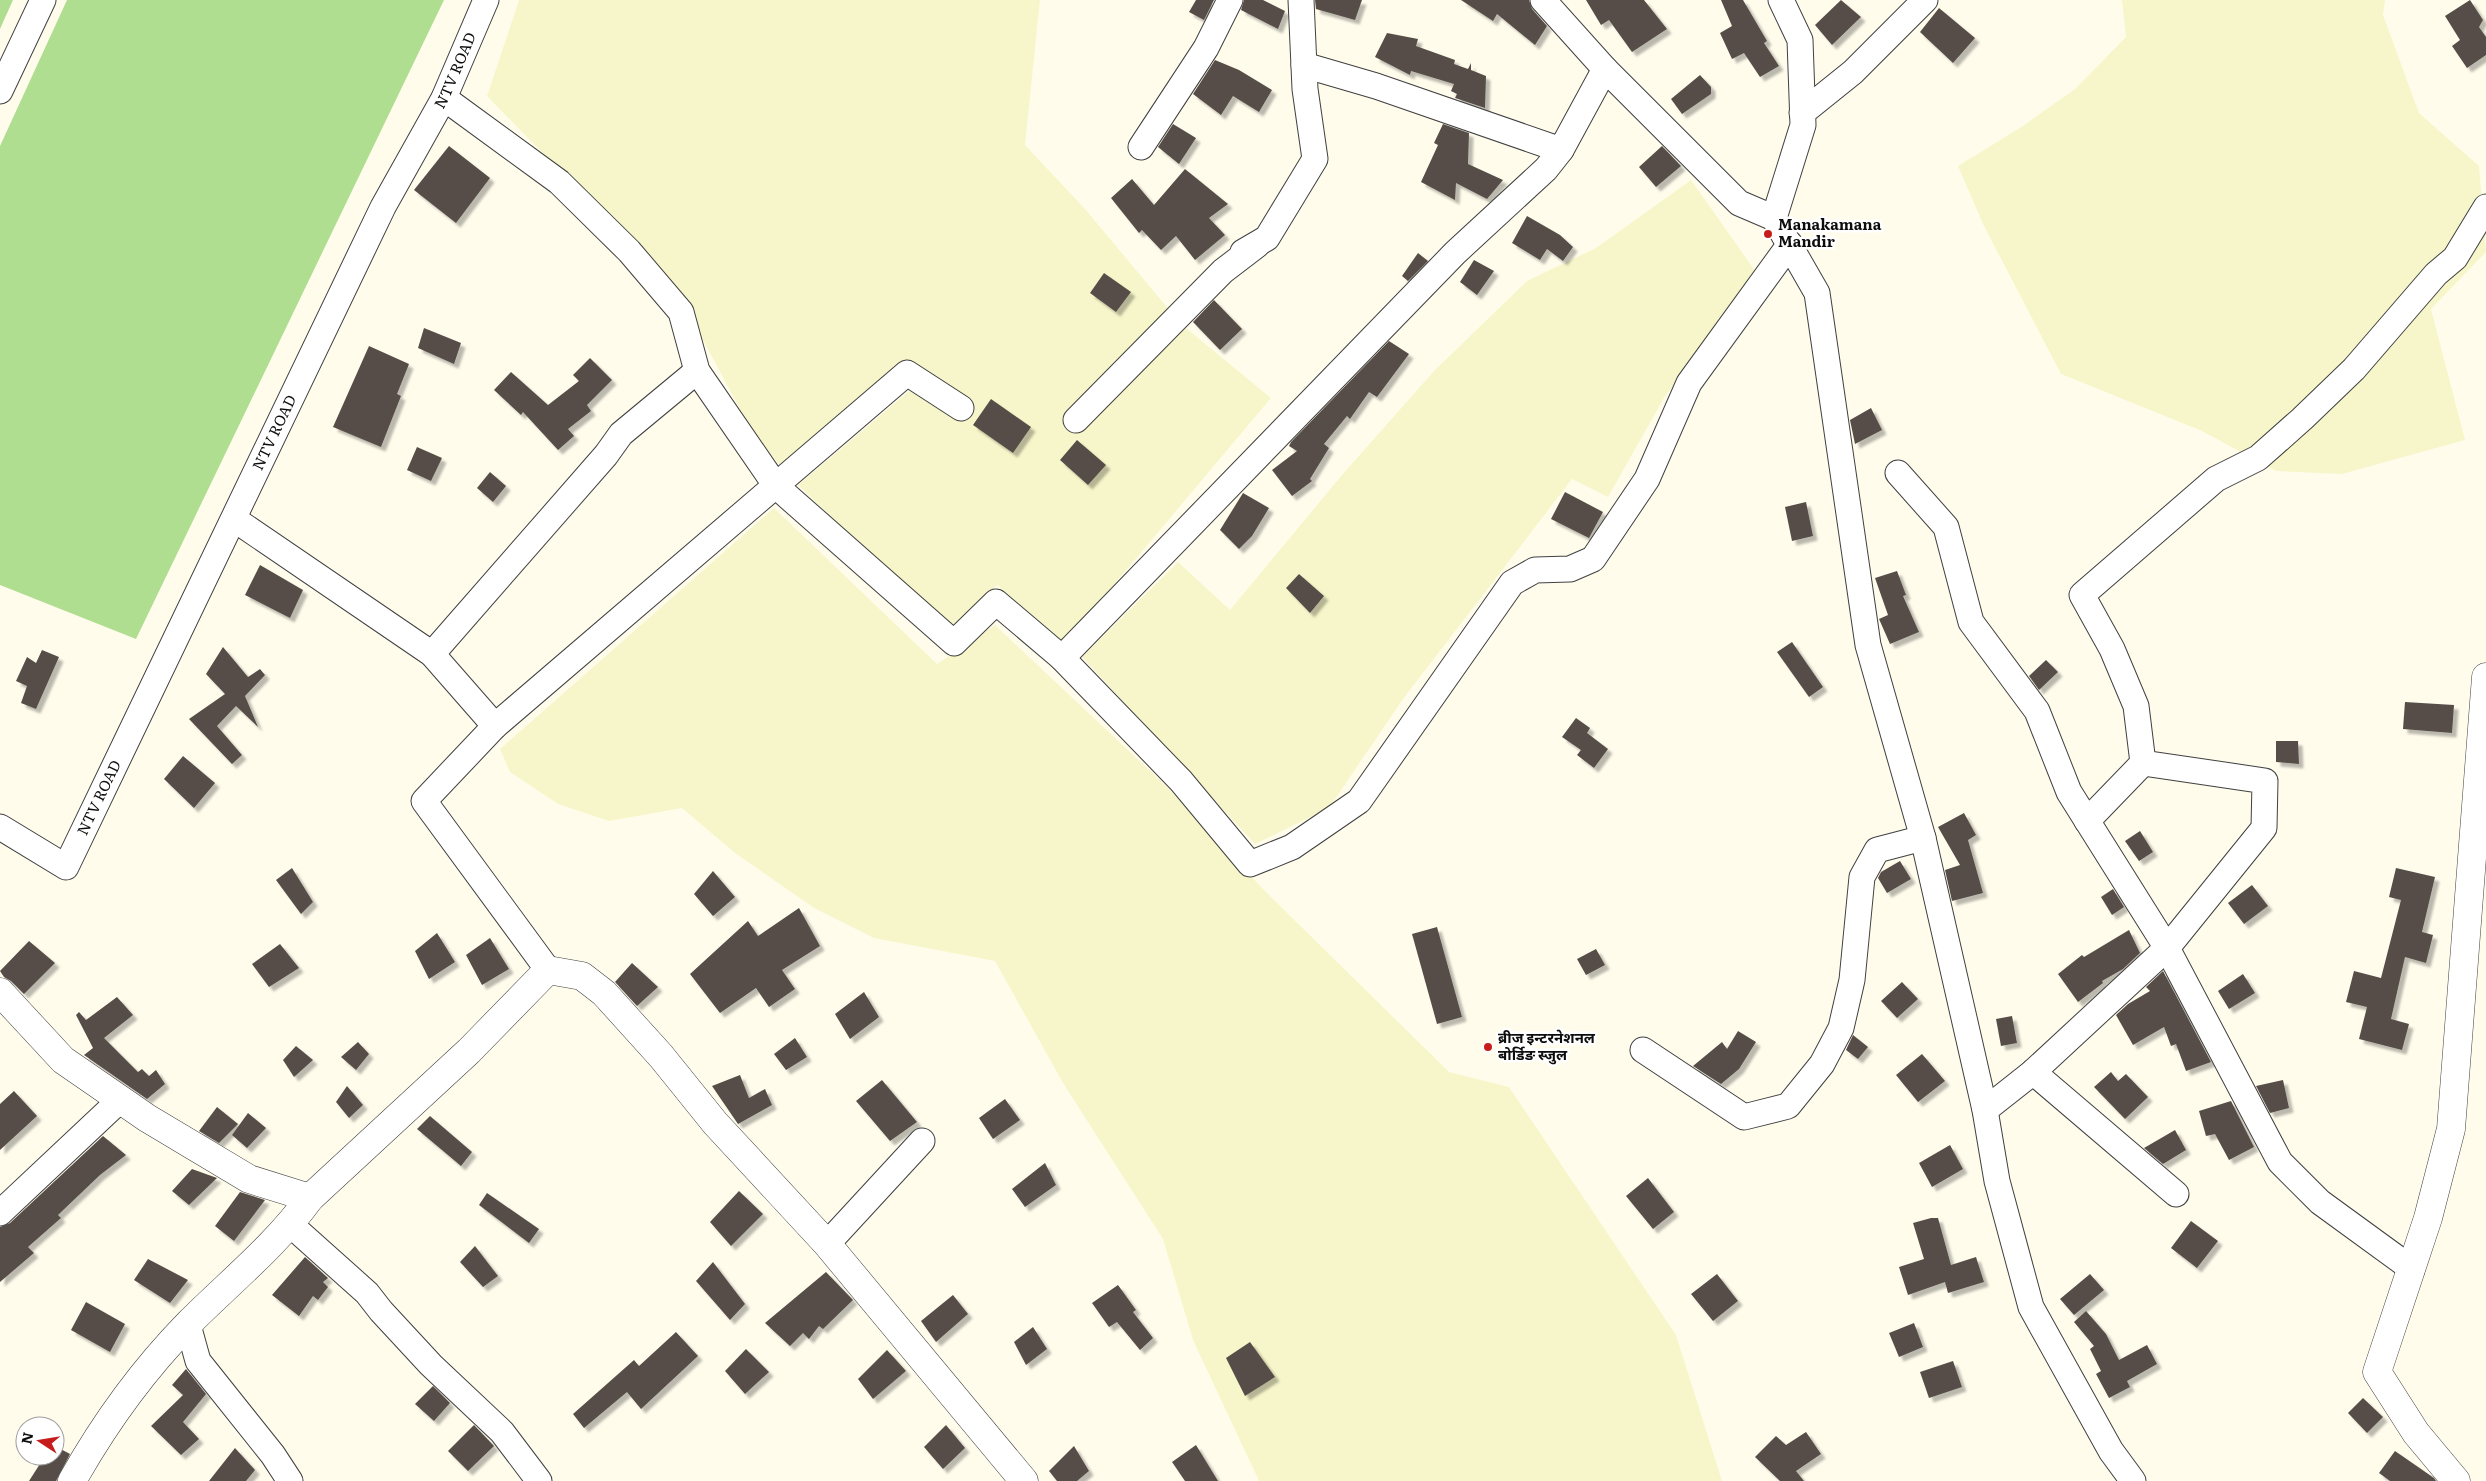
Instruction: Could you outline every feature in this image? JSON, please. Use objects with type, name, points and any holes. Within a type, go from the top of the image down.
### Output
[{"type":"street","points":[[0,92],[43,0]]},
{"type":"street","name":"NTV ROAD","points":[[0,827],[66,867],[383,208],[444,98],[486,0]]},
{"type":"street","points":[[1141,147],[1206,48],[1230,0]]},
{"type":"street","points":[[1076,420],[1223,270],[1267,238],[1316,159],[1305,89],[1301,0]]},
{"type":"street","points":[[1543,0],[1605,69],[1740,203],[1774,218],[1817,293],[1868,645],[1923,838],[1985,1110],[1997,1181],[2031,1306],[2111,1452],[2133,1481]]},
{"type":"street","points":[[1774,218],[1802,125],[1800,40],[1781,0]]},
{"type":"street","points":[[1802,113],[1853,72],[1925,0]]},
{"type":"street","points":[[1304,65],[1376,86],[1562,150]]},
{"type":"street","points":[[1062,658],[1455,253],[1546,169],[1562,150],[1605,69]]},
{"type":"street","points":[[444,98],[559,182],[628,251],[681,312],[696,372],[776,486],[954,644],[996,602],[1062,658],[1180,781],[1250,864],[1292,847],[1359,800],[1512,584],[1535,570],[1570,569],[1593,558],[1647,479],[1689,383],[1790,244]]},
{"type":"street","points":[[2143,763],[2136,706],[2112,649],[2082,595],[2209,486],[2258,458],[2302,419],[2354,369],[2436,274],[2455,258],[2486,207]]},
{"type":"street","points":[[1243,252],[1267,238]]},
{"type":"street","points":[[432,654],[606,455],[621,434],[696,372]]},
{"type":"street","points":[[961,408],[907,373],[495,726],[424,801],[548,970],[582,976],[604,994],[661,1056],[715,1123],[827,1244],[1024,1481]]},
{"type":"street","points":[[1898,473],[1946,527],[1971,622],[2037,711],[2069,792],[2167,948],[2280,1162],[2320,1202],[2412,1269]]},
{"type":"street","points":[[234,519],[432,654],[495,726]]},
{"type":"street","points":[[2456,1481],[2416,1433],[2377,1372],[2428,1218],[2451,1129],[2483,750],[2486,677]]},
{"type":"street","points":[[2087,821],[2143,763]]},
{"type":"street","points":[[1985,1110],[2033,1072],[2167,948],[2264,828],[2265,781],[2143,763]]},
{"type":"street","points":[[1643,1050],[1744,1117],[1788,1106],[1822,1064],[1840,1028],[1852,980],[1862,877],[1876,850],[1923,838]]},
{"type":"street","points":[[72,1481],[122,1400],[188,1325],[291,1225],[310,1198],[469,1051],[548,970]]},
{"type":"street","points":[[0,992],[63,1060],[120,1100],[249,1178],[310,1198]]},
{"type":"street","points":[[2033,1072],[2176,1194]]},
{"type":"street","points":[[0,1212],[120,1100]]},
{"type":"street","points":[[827,1244],[922,1141]]},
{"type":"street","points":[[291,1225],[367,1293],[381,1312],[431,1365],[502,1432],[539,1481]]},
{"type":"street","points":[[188,1325],[198,1361],[273,1455],[290,1481]]},
{"type":"green space","points":[[0,0],[13,0],[0,29]]},
{"type":"green space","points":[[67,0],[444,0],[136,639],[0,585],[0,146]]},
{"type":"green space","points":[[519,0],[1040,0],[1025,145],[1085,209],[1181,324],[1271,398],[1065,643],[997,585],[949,629],[798,485],[915,386],[909,364],[780,466],[749,426],[702,338],[667,281],[487,96]]},
{"type":"green space","points":[[2122,0],[2385,0],[2383,15],[2419,113],[2479,166],[2486,252],[2431,309],[2465,440],[2342,474],[2276,471],[2202,431],[2061,374],[1983,224],[1958,166],[2023,126],[2075,89],[2126,37]]},
{"type":"green space","points":[[1691,180],[1756,272],[1664,398],[1608,497],[1572,479],[1403,699],[1329,808],[1255,844],[1082,657],[1178,562],[1230,610],[1342,475],[1434,371],[1527,281],[1596,248]]},
{"type":"green space","points":[[774,508],[937,664],[995,625],[1165,785],[1265,891],[1449,1072],[1509,1087],[1676,1335],[1722,1481],[1259,1481],[1193,1340],[1163,1239],[1063,1083],[995,961],[874,938],[814,908],[735,853],[682,808],[609,821],[558,804],[510,772],[500,749]]},
{"type":"building","points":[[1196,0],[1214,0],[1204,20],[1189,12]]},
{"type":"building","points":[[1244,0],[1263,0],[1285,11],[1278,29],[1241,10]]},
{"type":"building","points":[[1315,0],[1362,0],[1355,20],[1316,9]]},
{"type":"building","points":[[1461,0],[1529,0],[1532,9],[1547,26],[1535,45],[1497,14],[1493,21]]},
{"type":"building","points":[[1586,0],[1644,0],[1667,29],[1632,52],[1609,20],[1601,25]]},
{"type":"building","points":[[1721,0],[1743,0],[1767,41],[1764,43],[1779,66],[1760,77],[1744,53],[1732,59],[1720,33],[1732,26]]},
{"type":"building","points":[[1841,0],[1861,17],[1832,45],[1815,25]]},
{"type":"building","points":[[2470,0],[2483,20],[2479,27],[2486,37],[2486,55],[2467,68],[2452,46],[2460,40],[2445,16]]},
{"type":"building","points":[[1939,8],[1975,38],[1953,63],[1920,32]]},
{"type":"building","points":[[1387,33],[1418,39],[1416,46],[1455,60],[1454,64],[1468,69],[1471,63],[1471,70],[1486,76],[1485,108],[1455,98],[1457,94],[1451,91],[1454,84],[1411,71],[1410,75],[1375,57]]},
{"type":"building","points":[[1215,60],[1239,70],[1272,90],[1259,112],[1233,96],[1221,115],[1193,94]]},
{"type":"building","points":[[1700,75],[1711,87],[1711,94],[1682,114],[1671,99]]},
{"type":"building","points":[[1173,124],[1196,138],[1179,164],[1158,147]]},
{"type":"building","points":[[1443,124],[1469,133],[1468,164],[1503,180],[1487,199],[1456,183],[1455,200],[1421,182],[1438,145],[1434,143]]},
{"type":"building","points":[[449,146],[490,178],[456,223],[414,190]]},
{"type":"building","points":[[1662,146],[1681,166],[1656,187],[1639,167]]},
{"type":"building","points":[[1185,169],[1228,204],[1209,218],[1225,235],[1195,260],[1176,236],[1161,250],[1142,230],[1139,233],[1111,198],[1132,179],[1154,205]]},
{"type":"building","points":[[1527,216],[1560,235],[1573,247],[1563,261],[1547,249],[1540,260],[1512,243]]},
{"type":"building","points":[[1418,253],[1428,261],[1408,281],[1402,276]]},
{"type":"building","points":[[1474,260],[1494,271],[1477,295],[1460,282]]},
{"type":"building","points":[[1104,273],[1131,292],[1116,312],[1090,293]]},
{"type":"building","points":[[1214,300],[1242,329],[1220,350],[1193,322]]},
{"type":"building","points":[[424,328],[461,343],[454,364],[418,348]]},
{"type":"building","points":[[1389,341],[1409,354],[1377,397],[1369,392],[1350,419],[1347,416],[1324,444],[1329,448],[1310,479],[1312,481],[1292,496],[1272,470],[1297,451],[1289,446],[1291,442]]},
{"type":"building","points":[[369,346],[409,364],[397,394],[401,396],[381,447],[333,427]]},
{"type":"building","points":[[590,358],[612,380],[587,405],[591,411],[568,429],[574,436],[558,450],[523,412],[521,415],[494,390],[511,372],[548,405],[579,381],[573,375]]},
{"type":"building","points":[[991,399],[1031,427],[1013,453],[973,425]]},
{"type":"building","points":[[1871,408],[1882,430],[1855,444],[1850,420]]},
{"type":"building","points":[[1077,440],[1106,465],[1088,485],[1060,460]]},
{"type":"building","points":[[417,447],[442,458],[431,481],[407,470]]},
{"type":"building","points":[[490,472],[506,486],[493,502],[477,488]]},
{"type":"building","points":[[1565,492],[1603,512],[1589,538],[1551,519]]},
{"type":"building","points":[[1243,493],[1269,508],[1252,536],[1239,549],[1220,530]]},
{"type":"building","points":[[1806,502],[1813,536],[1792,541],[1785,507]]},
{"type":"building","points":[[260,565],[303,590],[290,618],[245,595]]},
{"type":"building","points":[[1897,571],[1906,595],[1903,596],[1919,632],[1890,644],[1879,619],[1888,615],[1875,578]]},
{"type":"building","points":[[1299,574],[1324,596],[1310,613],[1286,588]]},
{"type":"building","points":[[1792,642],[1823,687],[1809,697],[1777,652]]},
{"type":"building","points":[[223,647],[248,677],[260,669],[265,675],[245,696],[258,727],[236,706],[217,726],[242,755],[232,764],[189,719],[225,694],[206,674]]},
{"type":"building","points":[[42,650],[59,657],[36,709],[21,703],[27,686],[16,681],[27,657],[36,663]]},
{"type":"building","points":[[2046,660],[2058,672],[2039,690],[2029,676]]},
{"type":"building","points":[[2405,702],[2454,705],[2452,733],[2403,729]]},
{"type":"building","points":[[1576,718],[1590,728],[1587,733],[1608,749],[1594,768],[1577,755],[1581,750],[1562,737]]},
{"type":"building","points":[[2276,741],[2298,741],[2299,764],[2276,762]]},
{"type":"building","points":[[183,756],[215,783],[194,808],[164,779]]},
{"type":"building","points":[[1964,813],[1976,835],[1968,840],[1983,893],[1952,901],[1945,870],[1960,865],[1938,827]]},
{"type":"building","points":[[2140,831],[2153,852],[2139,861],[2125,841]]},
{"type":"building","points":[[1900,861],[1911,879],[1887,893],[1878,878],[1881,872]]},
{"type":"building","points":[[292,868],[313,902],[301,914],[276,880]]},
{"type":"building","points":[[2396,868],[2435,877],[2422,932],[2433,935],[2426,963],[2405,957],[2391,1019],[2409,1024],[2402,1050],[2359,1039],[2367,1007],[2346,1002],[2354,971],[2381,978],[2401,900],[2389,897]]},
{"type":"building","points":[[713,871],[735,897],[713,916],[694,894]]},
{"type":"building","points":[[2252,885],[2268,906],[2244,924],[2228,903]]},
{"type":"building","points":[[2113,889],[2124,907],[2112,915],[2101,897]]},
{"type":"building","points":[[799,908],[820,946],[782,970],[795,989],[769,1007],[756,988],[720,1013],[690,974],[748,921],[758,936]]},
{"type":"building","points":[[1437,927],[1462,1017],[1437,1024],[1412,934]]},
{"type":"building","points":[[2129,930],[2140,953],[2123,969],[2102,981],[2103,983],[2078,1002],[2058,974],[2082,955],[2084,957]]},
{"type":"building","points":[[437,933],[455,962],[429,979],[415,951]]},
{"type":"building","points":[[490,938],[509,969],[482,985],[466,955]]},
{"type":"building","points":[[29,941],[55,963],[24,994],[4,977],[0,971]]},
{"type":"building","points":[[280,944],[299,968],[269,987],[252,964]]},
{"type":"building","points":[[1596,949],[1605,965],[1586,975],[1577,959]]},
{"type":"building","points":[[632,963],[658,987],[637,1006],[615,982]]},
{"type":"building","points":[[2163,971],[2211,1062],[2186,1071],[2176,1044],[2171,1046],[2164,1027],[2133,1045],[2116,1015],[2128,1004],[2150,991],[2146,987]]},
{"type":"building","points":[[2243,974],[2255,993],[2229,1009],[2218,991]]},
{"type":"building","points":[[1902,982],[1918,999],[1897,1018],[1881,1001]]},
{"type":"building","points":[[864,992],[879,1017],[850,1039],[835,1014]]},
{"type":"building","points":[[117,997],[133,1015],[104,1038],[138,1072],[142,1069],[149,1076],[156,1070],[165,1084],[147,1099],[84,1055],[93,1048],[76,1015],[79,1012],[86,1020]]},
{"type":"building","points":[[2012,1016],[2017,1043],[2001,1046],[1996,1019]]},
{"type":"building","points":[[1738,1031],[1756,1042],[1739,1069],[1721,1084],[1693,1066],[1722,1042],[1727,1049]]},
{"type":"building","points":[[1853,1035],[1868,1047],[1858,1059],[1846,1050]]},
{"type":"building","points":[[795,1038],[807,1057],[786,1070],[774,1054]]},
{"type":"building","points":[[358,1042],[369,1054],[356,1070],[341,1057]]},
{"type":"building","points":[[296,1046],[313,1060],[294,1077],[283,1060]]},
{"type":"building","points":[[1922,1054],[1945,1081],[1918,1102],[1896,1075]]},
{"type":"building","points":[[2111,1072],[2118,1081],[2126,1074],[2148,1097],[2125,1119],[2094,1087]]},
{"type":"building","points":[[740,1075],[749,1098],[765,1089],[772,1105],[738,1124],[712,1086]]},
{"type":"building","points":[[882,1080],[917,1122],[890,1141],[856,1101]]},
{"type":"building","points":[[2283,1080],[2289,1108],[2270,1113],[2256,1086]]},
{"type":"building","points":[[347,1086],[363,1105],[349,1118],[336,1102]]},
{"type":"building","points":[[14,1091],[37,1116],[0,1150],[0,1104]]},
{"type":"building","points":[[1005,1099],[1020,1120],[993,1139],[979,1118]]},
{"type":"building","points":[[2231,1101],[2254,1147],[2229,1160],[2215,1134],[2206,1136],[2199,1111]]},
{"type":"building","points":[[217,1107],[238,1124],[219,1143],[199,1131]]},
{"type":"building","points":[[248,1113],[266,1128],[247,1148],[232,1135]]},
{"type":"building","points":[[430,1116],[472,1152],[461,1166],[417,1129]]},
{"type":"building","points":[[2175,1130],[2186,1150],[2163,1164],[2144,1148]]},
{"type":"building","points":[[103,1136],[126,1155],[100,1175],[58,1215],[61,1218],[28,1247],[34,1253],[0,1282],[0,1227],[10,1223]]},
{"type":"building","points":[[1950,1145],[1963,1169],[1932,1187],[1919,1163]]},
{"type":"building","points":[[1045,1163],[1056,1185],[1025,1207],[1012,1189]]},
{"type":"building","points":[[192,1169],[217,1178],[189,1205],[172,1191]]},
{"type":"building","points":[[1648,1178],[1674,1212],[1653,1229],[1626,1196]]},
{"type":"building","points":[[739,1191],[763,1214],[731,1246],[710,1222]]},
{"type":"building","points":[[240,1192],[265,1200],[234,1241],[215,1226]]},
{"type":"building","points":[[487,1193],[539,1229],[529,1243],[479,1205]]},
{"type":"building","points":[[1938,1218],[1951,1265],[1976,1257],[1984,1282],[1948,1293],[1945,1282],[1908,1295],[1899,1267],[1924,1259],[1913,1223]]},
{"type":"building","points":[[2191,1221],[2218,1241],[2197,1268],[2171,1248]]},
{"type":"building","points":[[475,1246],[498,1276],[483,1287],[460,1262]]},
{"type":"building","points":[[305,1257],[328,1278],[323,1282],[328,1287],[318,1300],[313,1296],[299,1316],[272,1295]]},
{"type":"building","points":[[148,1259],[188,1280],[170,1303],[134,1280]]},
{"type":"building","points":[[713,1262],[745,1304],[730,1320],[696,1281]]},
{"type":"building","points":[[826,1272],[853,1300],[823,1329],[819,1326],[809,1339],[803,1333],[790,1346],[765,1323]]},
{"type":"building","points":[[1717,1274],[1738,1301],[1713,1321],[1691,1294]]},
{"type":"building","points":[[2090,1274],[2104,1290],[2074,1315],[2060,1299]]},
{"type":"building","points":[[1118,1285],[1136,1310],[1133,1312],[1153,1338],[1140,1350],[1117,1322],[1109,1327],[1092,1303]]},
{"type":"building","points":[[953,1295],[968,1314],[936,1342],[921,1321]]},
{"type":"building","points":[[86,1302],[125,1324],[110,1352],[71,1330]]},
{"type":"building","points":[[2086,1311],[2106,1334],[2119,1360],[2147,1345],[2157,1364],[2127,1381],[2130,1387],[2109,1398],[2096,1374],[2101,1371],[2090,1349],[2094,1346],[2074,1322]]},
{"type":"building","points":[[1914,1323],[1923,1347],[1899,1357],[1889,1333]]},
{"type":"building","points":[[1033,1327],[1047,1349],[1026,1365],[1014,1342]]},
{"type":"building","points":[[676,1332],[698,1356],[641,1409],[627,1392],[584,1428],[573,1414],[634,1360],[639,1366]]},
{"type":"building","points":[[1250,1342],[1275,1377],[1245,1396],[1226,1358]]},
{"type":"building","points":[[746,1349],[769,1372],[745,1394],[725,1371]]},
{"type":"building","points":[[887,1350],[906,1371],[873,1399],[858,1379]]},
{"type":"building","points":[[1953,1361],[1962,1387],[1929,1398],[1920,1372]]},
{"type":"building","points":[[186,1369],[206,1394],[183,1422],[199,1439],[181,1455],[151,1426],[183,1395],[172,1385]]},
{"type":"building","points":[[433,1386],[450,1403],[434,1421],[415,1404]]},
{"type":"building","points":[[2363,1398],[2383,1417],[2367,1433],[2348,1413]]},
{"type":"building","points":[[474,1425],[494,1446],[468,1471],[448,1451]]},
{"type":"building","points":[[946,1425],[965,1448],[943,1469],[924,1447]]},
{"type":"building","points":[[1806,1432],[1821,1454],[1796,1471],[1804,1481],[1780,1481],[1755,1457],[1776,1436],[1786,1445]]},
{"type":"building","points":[[1196,1445],[1218,1481],[1185,1481],[1172,1462]]},
{"type":"building","points":[[1074,1446],[1089,1471],[1077,1481],[1057,1481],[1049,1471]]},
{"type":"building","points":[[235,1448],[255,1470],[246,1481],[209,1481]]},
{"type":"building","points":[[65,1451],[70,1454],[65,1464]]},
{"type":"building","points":[[2395,1451],[2436,1481],[2390,1481],[2379,1473]]},
{"type":"building","points":[[39,1466],[64,1466],[56,1481],[29,1481]]},
{"type":"place","name":"Manakamana Mandir","points":[[1768,234]]},
{"type":"place","name":"ब्रीज इन्टरनेशनल बोर्डिङ स्जुल","points":[[1488,1047]]}]
